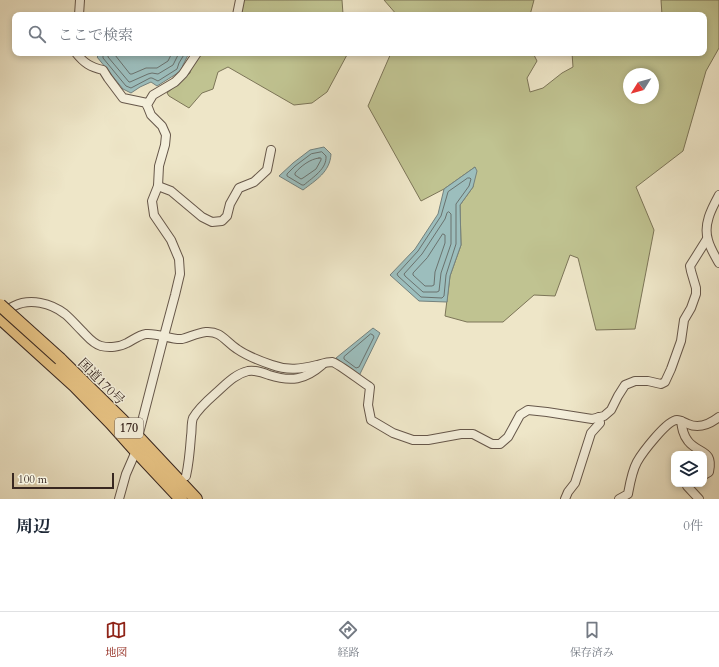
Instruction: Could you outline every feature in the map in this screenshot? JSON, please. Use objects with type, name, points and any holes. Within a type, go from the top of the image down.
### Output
[{"type":"highway","name":"国道170号","points":[[0,305],[55,361],[181,499]]},
{"type":"highway","name":"国道170号","points":[[0,318],[55,361],[138,436],[196,499]]},
{"type":"street","points":[[78,12],[80,0]]},
{"type":"street","points":[[238,12],[240,0]]},
{"type":"street","points":[[78,56],[84,63],[103,70],[124,98],[147,103],[151,115],[162,126],[166,135],[159,166],[158,186],[152,201],[154,215],[171,240],[179,259],[180,274],[138,436],[136,450],[118,499]]},
{"type":"street","points":[[147,105],[153,95],[175,82],[183,74],[195,56]]},
{"type":"street","points":[[158,186],[171,191],[202,217],[212,222],[222,221],[227,216],[230,204],[239,188],[254,182],[267,170],[271,150]]},
{"type":"street","points":[[719,194],[708,216],[707,227],[707,240],[719,263]]},
{"type":"street","points":[[0,315],[14,306],[35,302],[45,303],[66,314],[91,340],[99,346],[121,346],[145,334],[157,334],[182,339],[205,332],[222,336],[242,352],[273,366],[292,370],[332,362],[370,387],[368,405],[371,420],[393,433],[413,440],[428,440],[462,434],[473,434],[492,444],[500,444],[508,438],[520,415],[528,410],[592,419],[604,416],[611,410],[625,386],[635,381],[648,381],[661,384],[665,382],[681,341],[684,320],[691,308],[696,294],[696,288],[690,266],[707,240]]},
{"type":"street","points":[[186,476],[189,464],[192,420],[196,413],[210,398],[233,378],[241,373],[250,371],[260,372],[288,380],[295,379],[314,372],[323,364]]},
{"type":"street","points":[[565,499],[575,483],[591,433],[600,424],[600,417]]},
{"type":"street","points":[[619,499],[628,494],[637,462],[663,428],[675,420],[691,426],[704,426],[713,422],[719,417]]},
{"type":"street","points":[[681,421],[682,430],[689,442],[693,446],[703,451]]},
{"type":"street","points":[[707,455],[710,465],[709,472],[707,473]]},
{"type":"street","points":[[687,487],[699,499]]},
{"type":"green space","points":[[240,0],[342,0],[343,12],[238,12]]},
{"type":"green space","points":[[384,0],[534,0],[531,12],[394,12]]},
{"type":"green space","points":[[661,0],[719,0],[719,48],[706,71],[683,151],[636,187],[654,230],[635,329],[596,330],[578,258],[570,255],[555,296],[534,295],[503,322],[467,322],[445,316],[450,276],[461,245],[460,205],[473,187],[475,167],[444,189],[421,201],[368,106],[390,56],[534,56],[537,61],[527,78],[530,92],[543,88],[562,73],[573,67],[572,56],[707,56],[707,12],[662,12]]},
{"type":"green space","points":[[194,56],[346,56],[327,92],[312,103],[294,105],[228,67],[218,72],[213,89],[202,93],[189,108],[169,96],[167,93],[190,73]]},
{"type":"water","points":[[188,56],[181,71],[157,86],[151,82],[131,93],[123,89],[97,57]]},
{"type":"water","points":[[324,147],[331,154],[328,166],[322,175],[303,190],[279,176],[310,150]]},
{"type":"water","points":[[475,167],[477,171],[473,187],[460,205],[461,245],[450,276],[447,302],[419,301],[390,275],[415,249],[438,214],[444,189]]},
{"type":"water","points":[[373,328],[380,333],[359,376],[336,358]]}]
